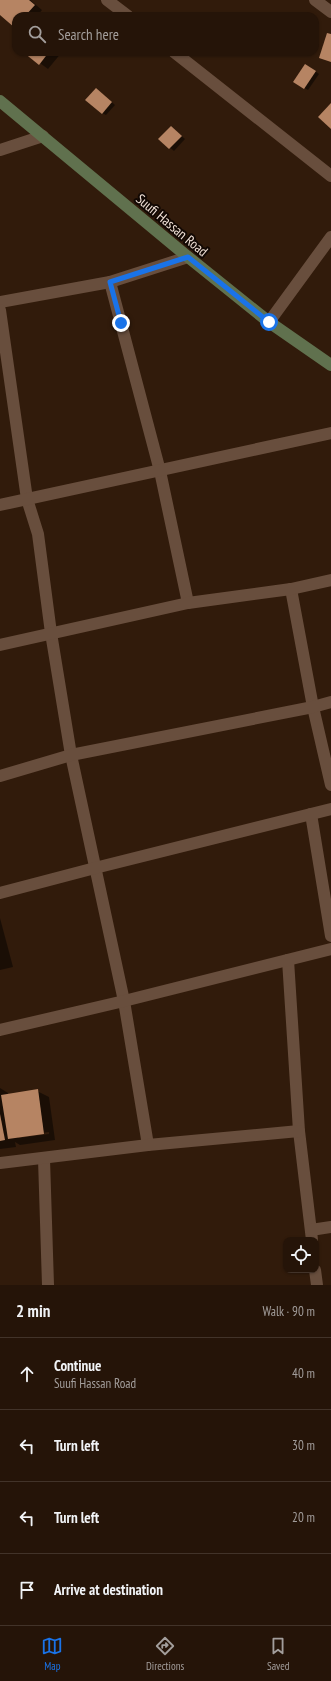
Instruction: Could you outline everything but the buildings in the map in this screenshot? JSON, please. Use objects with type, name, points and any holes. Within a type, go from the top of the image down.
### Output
[{"type":"street","points":[[107,0],[123,12]]},
{"type":"street","points":[[315,0],[331,12]]},
{"type":"street","points":[[179,56],[331,176]]},
{"type":"street","name":"Suufi Hassan Road","points":[[0,101],[269,322],[331,365]]},
{"type":"street","points":[[0,150],[43,136]]},
{"type":"street","points":[[269,322],[331,237]]},
{"type":"street","points":[[0,302],[110,282],[188,257]]},
{"type":"street","points":[[110,282],[160,471],[188,603]]},
{"type":"street","points":[[0,310],[27,499],[38,534],[50,633],[71,755],[124,1001],[148,1145]]},
{"type":"street","points":[[0,505],[331,433]]},
{"type":"street","points":[[0,645],[188,603],[291,589],[331,580]]},
{"type":"street","points":[[291,589],[313,707],[331,785]]},
{"type":"street","points":[[0,776],[71,755],[313,707],[331,702]]},
{"type":"street","points":[[0,893],[331,809]]},
{"type":"street","points":[[311,814],[331,936]]},
{"type":"street","points":[[0,1030],[124,1001],[331,949]]},
{"type":"street","points":[[288,960],[299,1130],[311,1235],[331,1227]]},
{"type":"street","points":[[0,1163],[44,1159],[148,1145],[299,1130]]},
{"type":"street","points":[[44,1159],[48,1285]]},
{"type":"street","points":[[315,1273],[317,1285]]},
{"type":"route","points":[[121,323],[110,282],[188,257],[269,322]]}]
